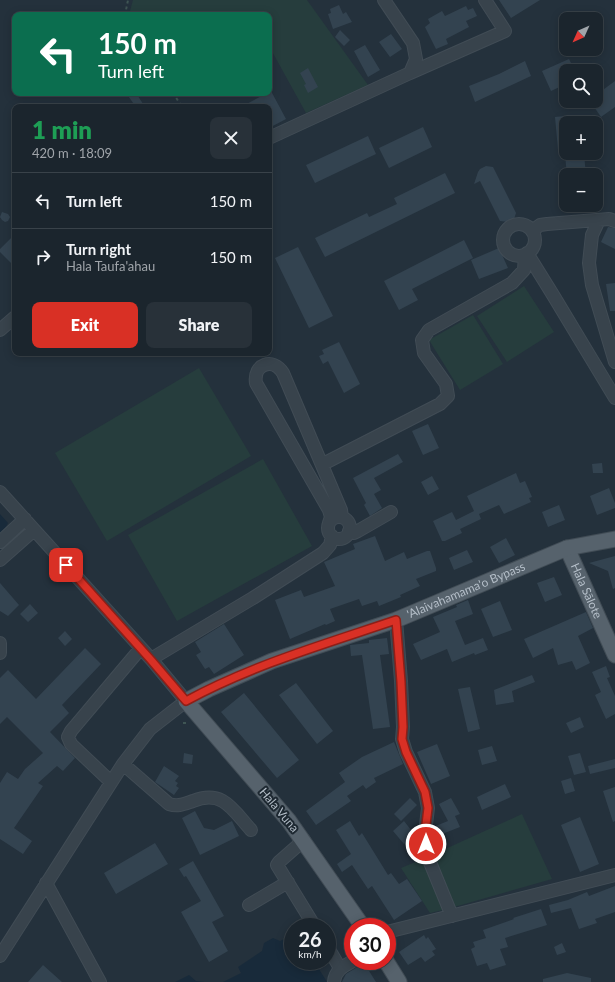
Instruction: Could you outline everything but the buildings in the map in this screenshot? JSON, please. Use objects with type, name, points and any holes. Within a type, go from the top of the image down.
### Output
[{"type":"main road","name":"'Alaivahamama'o Bypass","points":[[186,701],[209,689],[272,662],[396,620],[567,548],[615,540]]},
{"type":"main road","name":"Hala Sālote","points":[[567,548],[615,654]]},
{"type":"main road","name":"Hala Vuna","points":[[186,701],[289,821],[304,840],[358,918]]},
{"type":"main road","points":[[392,970],[399,982]]},
{"type":"street","points":[[384,0],[413,44],[416,59],[410,74]]},
{"type":"street","points":[[272,137],[506,31],[485,0]]},
{"type":"street","points":[[532,231],[540,225],[547,224],[609,218],[615,222]]},
{"type":"street","points":[[599,220],[592,235],[589,263],[592,285],[615,362]]},
{"type":"street","points":[[515,224],[526,226],[532,231],[534,243],[532,248],[526,254],[520,256],[510,253],[503,244],[506,230],[515,224]]},
{"type":"street","points":[[526,254],[553,294],[615,398]]},
{"type":"street","points":[[322,464],[440,404],[448,396],[446,384],[424,353],[422,340],[429,330],[512,283],[524,270],[526,254]]},
{"type":"street","points":[[0,330],[12,320]]},
{"type":"street","points":[[329,523],[335,518],[342,518],[348,522],[349,531],[339,539],[332,536],[328,530],[329,523],[331,517],[329,510],[256,383],[256,373],[263,366],[272,364],[283,373],[341,510],[342,518]]},
{"type":"street","points":[[0,492],[141,648],[186,701],[150,729],[123,764],[0,956]]},
{"type":"street","points":[[349,531],[354,533],[391,512]]},
{"type":"street","points":[[0,542],[25,519]]},
{"type":"street","points":[[0,560],[34,530]]},
{"type":"street","points":[[151,660],[253,598],[323,552],[330,545],[332,536]]},
{"type":"street","points":[[396,620],[401,682],[403,727],[402,739],[406,752],[425,792],[428,808],[425,833],[427,855],[452,916]]},
{"type":"street","points":[[0,643],[0,653]]},
{"type":"street","points":[[111,782],[71,744],[68,736],[141,648]]},
{"type":"street","points":[[123,764],[169,804],[177,806],[199,798],[214,797],[222,800],[251,830]]},
{"type":"street","points":[[304,840],[277,865],[310,918]]},
{"type":"street","points":[[396,930],[615,875]]},
{"type":"street","points":[[249,905],[288,882]]},
{"type":"street","points":[[46,883],[100,982]]},
{"type":"street","points":[[336,961],[340,968]]},
{"type":"street","points":[[334,982],[334,978],[340,968],[344,966]]},
{"type":"path","points":[[127,12],[128,0]]},
{"type":"green space","points":[[133,0],[307,0],[368,85],[306,113],[272,51],[272,12],[130,11]]},
{"type":"green space","points":[[524,286],[554,332],[507,362],[477,316]]},
{"type":"green space","points":[[473,315],[503,364],[460,390],[429,340]]},
{"type":"green space","points":[[199,368],[251,456],[107,541],[55,453]]},
{"type":"green space","points":[[263,459],[312,546],[177,621],[128,535]]},
{"type":"green space","points":[[522,814],[552,879],[454,907],[432,855]]},
{"type":"green space","points":[[425,858],[445,907],[443,910],[430,913],[401,868]]},
{"type":"water","points":[[0,514],[8,523],[0,533]]},
{"type":"water","points":[[273,938],[280,941],[284,939],[284,970],[320,970],[327,982],[223,982],[241,973],[238,967],[262,951],[264,943]]},
{"type":"water","points":[[189,975],[196,981],[204,982],[175,982]]},
{"type":"route","points":[[66,565],[186,701],[209,689],[272,662],[396,620],[401,682],[403,727],[402,739],[406,752],[425,792],[428,808],[425,833],[426,844]]}]
